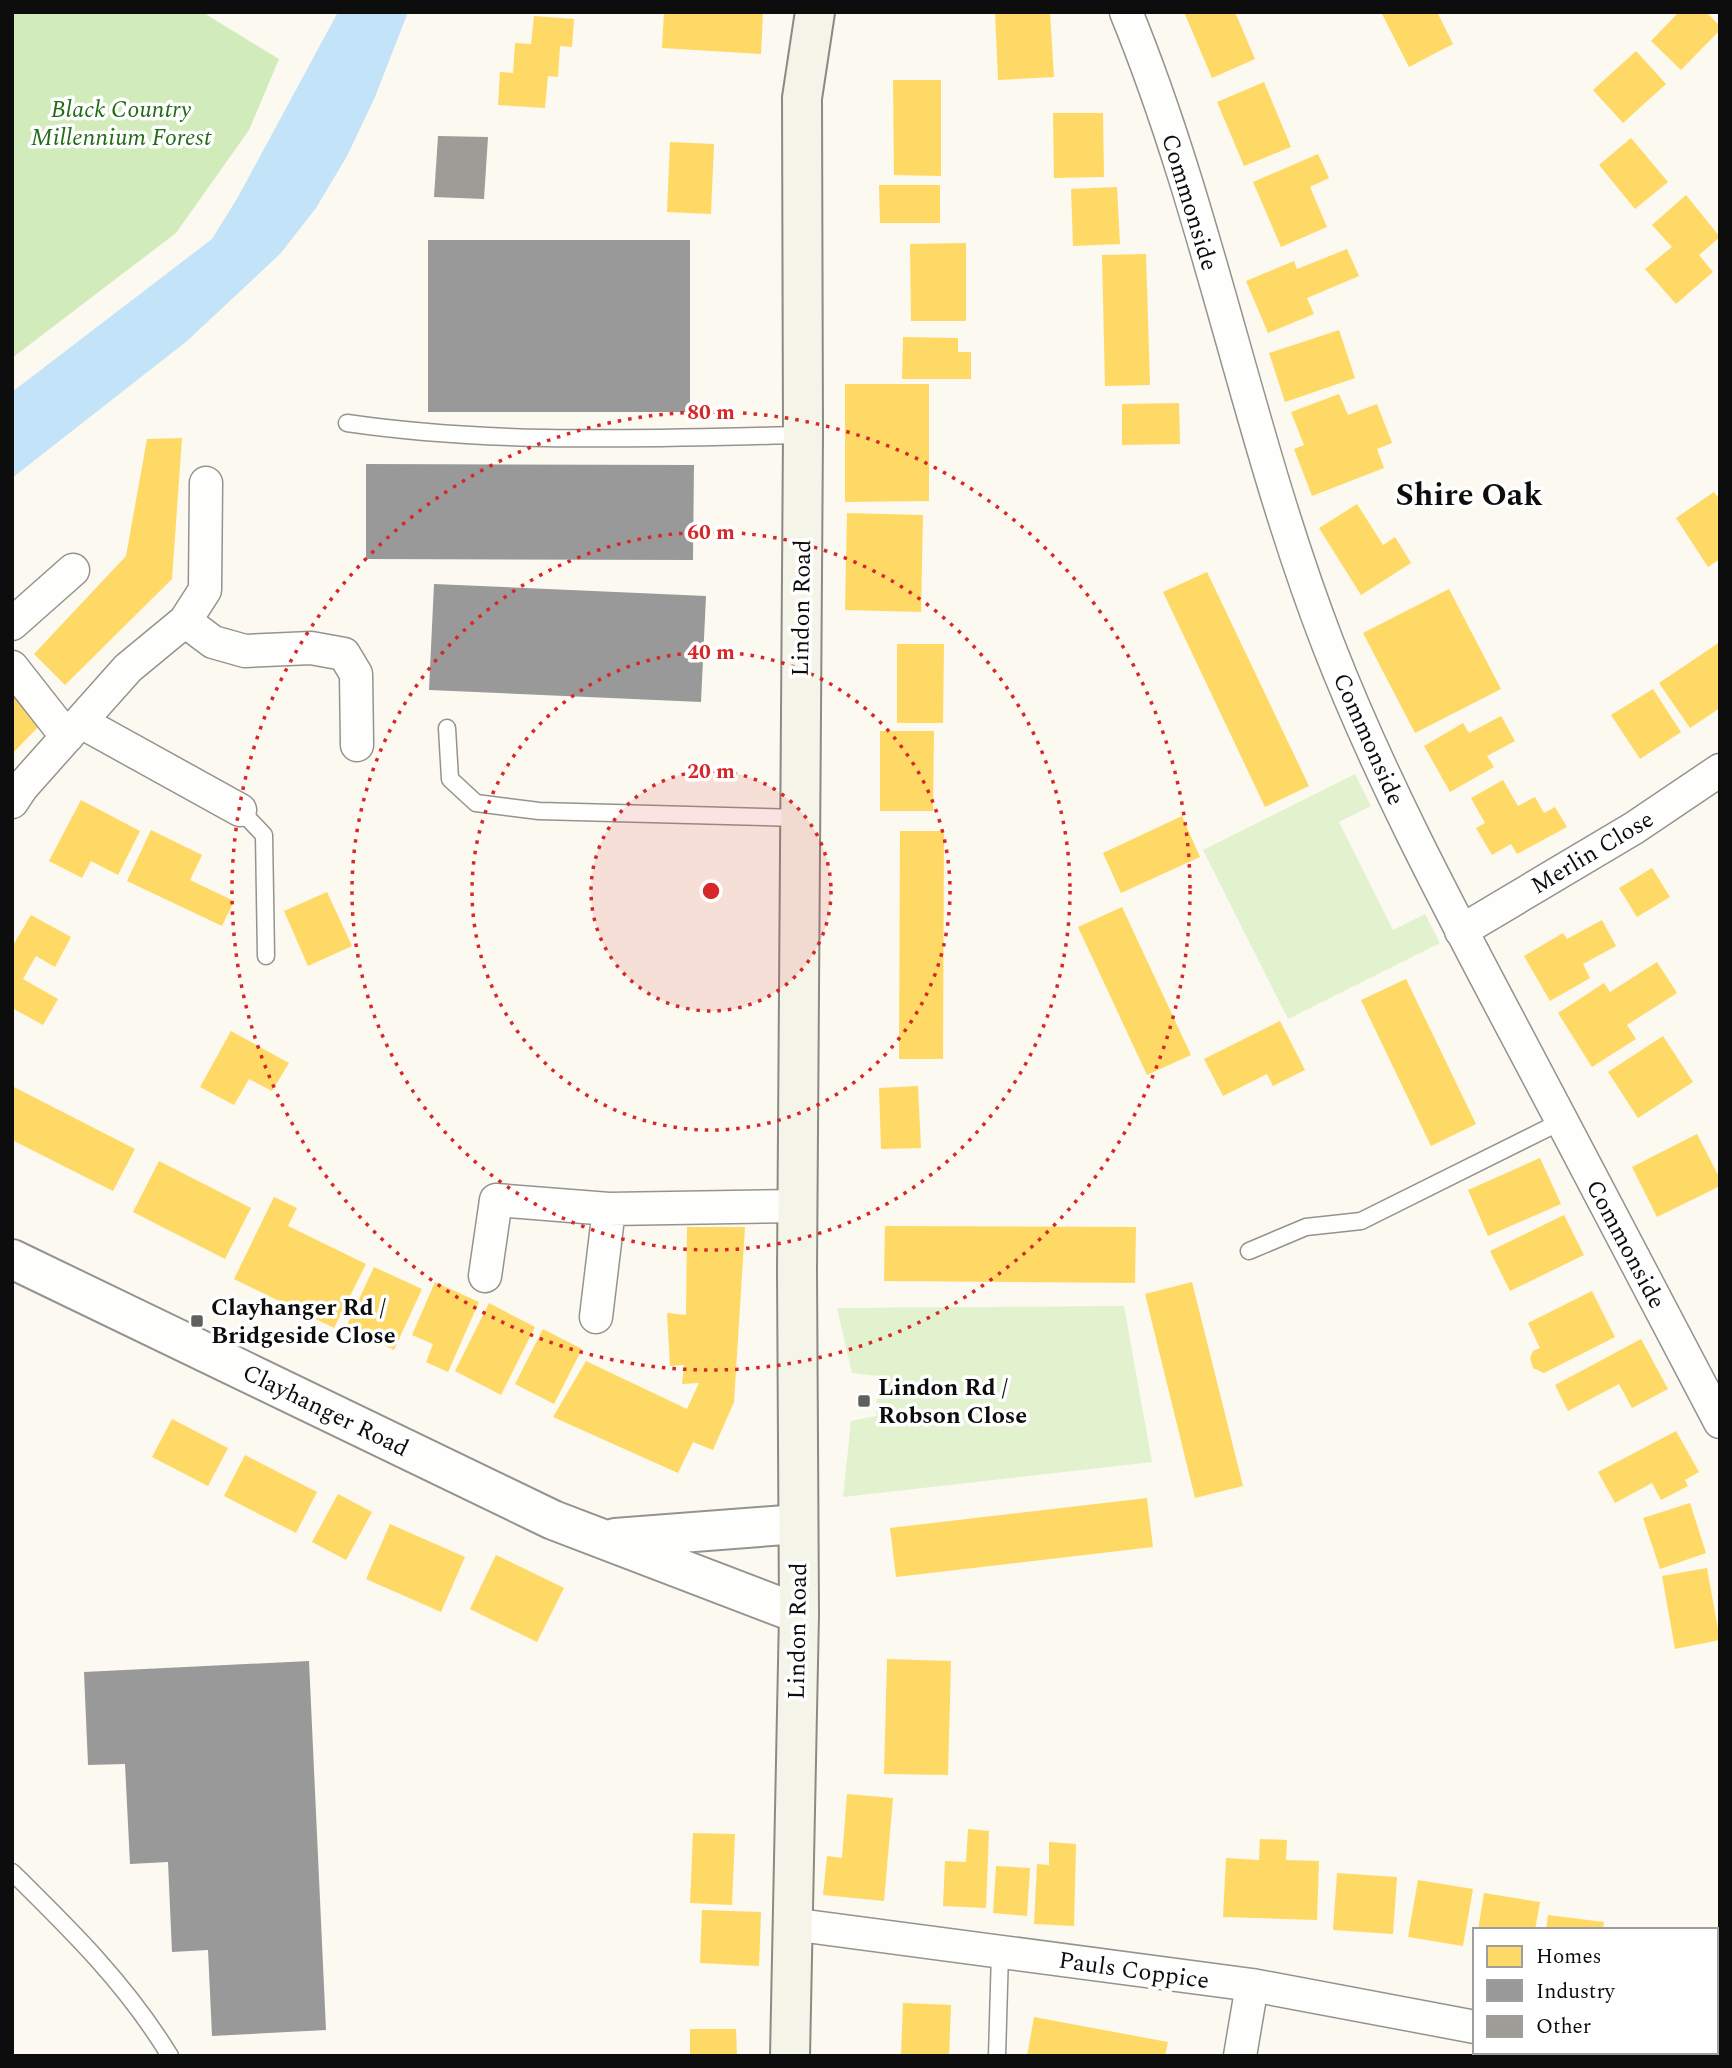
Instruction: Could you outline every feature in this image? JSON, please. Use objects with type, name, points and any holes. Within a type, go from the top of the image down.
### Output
[{"type":"main road","name":"Lindon Road","points":[[790,2056],[799,1614],[802,98],[815,12]]},
{"type":"street","name":"Commonside","points":[[1126,12],[1179,161],[1291,546],[1330,650],[1392,795],[1720,1422]]},
{"type":"street","points":[[12,802],[128,668],[185,621],[205,590],[206,483]]},
{"type":"street","points":[[12,624],[73,570]]},
{"type":"street","points":[[185,621],[213,642],[245,650],[311,648],[344,654],[356,674],[357,745]]},
{"type":"street","points":[[12,667],[74,730],[240,810]]},
{"type":"street","name":"Merlin Close","points":[[1461,931],[1634,828],[1720,770]]},
{"type":"street","points":[[485,1276],[496,1200],[610,1209],[798,1206]]},
{"type":"street","points":[[596,1317],[610,1209]]},
{"type":"street","name":"Clayhanger Road","points":[[12,1259],[553,1520],[799,1614]]},
{"type":"street","name":"Clayhanger Road","points":[[603,1539],[798,1524]]},
{"type":"street","name":"Pauls Coppice","points":[[791,1924],[1252,1985],[1473,2027]]},
{"type":"street","points":[[1240,2056],[1252,1985]]},
{"type":"lane","points":[[347,423],[409,432],[590,440],[803,435]]},
{"type":"lane","points":[[447,728],[450,779],[476,803],[539,811],[799,818]]},
{"type":"lane","points":[[240,810],[264,835],[266,956]]},
{"type":"lane","points":[[1249,1251],[1306,1227],[1362,1221],[1562,1121]]},
{"type":"lane","points":[[12,1872],[99,1958],[145,2013],[170,2056]]},
{"type":"lane","points":[[997,2056],[1000,1952]]},
{"type":"green space","name":"Black Country Millennium Forest","points":[[12,12],[202,12],[279,59],[249,130],[176,233],[12,358]]},
{"type":"green space","points":[[1355,774],[1371,806],[1339,822],[1393,930],[1425,914],[1440,943],[1288,1019],[1203,850]]},
{"type":"green space","points":[[1124,1306],[1152,1462],[843,1497],[851,1421],[876,1416],[878,1376],[852,1373],[837,1308]]},
{"type":"water","points":[[338,12],[408,12],[375,97],[347,156],[316,208],[280,254],[187,341],[12,478],[12,392],[212,239],[238,197]]},
{"type":"building: Homes","points":[[664,12],[763,12],[761,54],[662,48]]},
{"type":"building: Homes","points":[[995,12],[1050,12],[1054,77],[998,80]]},
{"type":"building: Homes","points":[[1184,12],[1235,12],[1255,59],[1212,78]]},
{"type":"building: Homes","points":[[1381,12],[1437,12],[1453,44],[1409,67]]},
{"type":"building: Homes","points":[[1679,12],[1706,12],[1720,26],[1720,30],[1681,70],[1651,41]]},
{"type":"building: Homes","points":[[534,16],[574,19],[572,47],[560,46],[558,77],[548,76],[545,108],[498,105],[500,72],[513,73],[515,43],[531,44]]},
{"type":"building: Homes","points":[[1636,51],[1666,84],[1623,123],[1593,90]]},
{"type":"building: Homes","points":[[893,80],[941,80],[941,176],[894,175]]},
{"type":"building: Homes","points":[[1264,82],[1291,147],[1244,166],[1217,102]]},
{"type":"building: Homes","points":[[1053,113],[1103,113],[1104,177],[1054,178]]},
{"type":"building: Homes","points":[[1631,138],[1668,182],[1635,209],[1599,165]]},
{"type":"building: Homes","points":[[670,142],[714,144],[711,214],[667,212]]},
{"type":"building: Homes","points":[[1318,154],[1329,178],[1310,187],[1327,227],[1281,247],[1253,182]]},
{"type":"building: Homes","points":[[879,185],[940,185],[940,223],[880,223]]},
{"type":"building: Homes","points":[[1117,187],[1120,244],[1073,246],[1071,189]]},
{"type":"building: Homes","points":[[1686,195],[1720,237],[1699,255],[1713,272],[1676,304],[1645,269],[1672,247],[1652,225]]},
{"type":"building: Homes","points":[[966,243],[966,321],[911,321],[910,244]]},
{"type":"building: Homes","points":[[1347,249],[1359,276],[1307,298],[1314,314],[1268,333],[1246,281],[1294,261],[1297,269]]},
{"type":"building: Homes","points":[[1146,254],[1150,385],[1105,386],[1102,255]]},
{"type":"building: Homes","points":[[1339,330],[1355,378],[1285,402],[1269,353]]},
{"type":"building: Homes","points":[[903,337],[958,338],[958,352],[971,352],[971,379],[902,379]]},
{"type":"building: Homes","points":[[845,384],[929,384],[929,501],[845,502]]},
{"type":"building: Homes","points":[[1339,394],[1348,415],[1377,404],[1392,443],[1377,449],[1384,468],[1312,496],[1294,449],[1304,445],[1291,412]]},
{"type":"building: Homes","points":[[1179,403],[1180,444],[1122,445],[1122,404]]},
{"type":"building: Homes","points":[[182,438],[172,579],[65,685],[34,654],[126,556],[147,439]]},
{"type":"building: Homes","points":[[1714,492],[1720,500],[1720,559],[1708,567],[1676,518]]},
{"type":"building: Homes","points":[[1357,504],[1383,545],[1395,537],[1411,563],[1361,595],[1319,528]]},
{"type":"building: Homes","points":[[847,513],[923,515],[921,612],[845,610]]},
{"type":"building: Homes","points":[[1207,572],[1309,786],[1265,807],[1163,592]]},
{"type":"building: Homes","points":[[1449,589],[1501,689],[1415,733],[1363,633]]},
{"type":"building: Homes","points":[[1720,642],[1720,708],[1690,728],[1659,683]]},
{"type":"building: Homes","points":[[897,644],[944,644],[943,723],[897,723]]},
{"type":"building: Homes","points":[[1653,689],[1681,732],[1640,759],[1611,715]]},
{"type":"building: Homes","points":[[12,695],[42,723],[12,754]]},
{"type":"building: Homes","points":[[1501,716],[1515,741],[1487,756],[1494,767],[1450,792],[1424,746],[1463,723],[1469,733]]},
{"type":"building: Homes","points":[[880,731],[934,731],[933,811],[880,811]]},
{"type":"building: Homes","points":[[1503,780],[1518,806],[1535,797],[1544,813],[1555,807],[1567,827],[1517,854],[1511,844],[1492,855],[1476,828],[1485,823],[1471,798]]},
{"type":"building: Homes","points":[[81,800],[140,831],[118,875],[91,861],[82,878],[49,861]]},
{"type":"building: Homes","points":[[1182,816],[1200,857],[1121,893],[1103,853]]},
{"type":"building: Homes","points":[[151,830],[202,855],[190,880],[234,901],[222,926],[127,881]]},
{"type":"building: Homes","points":[[900,831],[944,831],[943,1059],[899,1059]]},
{"type":"building: Homes","points":[[1652,868],[1670,897],[1637,917],[1619,888]]},
{"type":"building: Homes","points":[[327,892],[352,946],[308,966],[284,911]]},
{"type":"building: Homes","points":[[1122,907],[1191,1055],[1147,1075],[1078,927]]},
{"type":"building: Homes","points":[[31,915],[71,937],[55,967],[36,956],[23,979],[58,999],[43,1025],[12,1008],[12,947]]},
{"type":"building: Homes","points":[[1602,920],[1616,946],[1583,964],[1590,978],[1550,1001],[1524,956],[1563,933],[1567,939]]},
{"type":"building: Homes","points":[[1657,962],[1677,993],[1627,1025],[1636,1039],[1592,1067],[1558,1013],[1604,983],[1610,992]]},
{"type":"building: Homes","points":[[1406,979],[1476,1124],[1431,1146],[1361,1000]]},
{"type":"building: Homes","points":[[1280,1021],[1305,1070],[1273,1086],[1267,1074],[1223,1096],[1204,1059]]},
{"type":"building: Homes","points":[[231,1031],[289,1063],[272,1091],[249,1079],[234,1105],[200,1087]]},
{"type":"building: Homes","points":[[1663,1036],[1693,1082],[1638,1118],[1608,1072]]},
{"type":"building: Homes","points":[[12,1086],[135,1149],[113,1191],[12,1140]]},
{"type":"building: Homes","points":[[918,1086],[921,1148],[881,1149],[879,1088]]},
{"type":"building: Homes","points":[[1697,1134],[1720,1179],[1720,1186],[1657,1217],[1632,1167]]},
{"type":"building: Homes","points":[[1540,1158],[1561,1204],[1488,1236],[1468,1190]]},
{"type":"building: Homes","points":[[159,1161],[251,1208],[225,1259],[133,1212]]},
{"type":"building: Homes","points":[[274,1197],[297,1208],[288,1226],[366,1264],[334,1328],[234,1279]]},
{"type":"building: Homes","points":[[1564,1215],[1584,1255],[1510,1291],[1490,1251]]},
{"type":"building: Homes","points":[[885,1226],[1136,1227],[1135,1283],[884,1281]]},
{"type":"building: Homes","points":[[687,1227],[745,1227],[734,1402],[713,1450],[693,1442],[678,1473],[553,1417],[586,1361],[687,1409],[699,1383],[682,1384],[684,1365],[670,1366],[667,1313],[686,1315]]},
{"type":"building: Homes","points":[[374,1267],[422,1289],[394,1350],[346,1327]]},
{"type":"building: Homes","points":[[435,1282],[479,1302],[448,1372],[426,1362],[433,1344],[412,1335]]},
{"type":"building: Homes","points":[[1192,1282],[1243,1486],[1195,1498],[1145,1294]]},
{"type":"building: Homes","points":[[1592,1291],[1615,1337],[1544,1373],[1533,1368],[1530,1358],[1533,1351],[1540,1348],[1528,1323]]},
{"type":"building: Homes","points":[[489,1303],[535,1327],[501,1395],[455,1371]]},
{"type":"building: Homes","points":[[543,1329],[582,1349],[554,1404],[515,1384]]},
{"type":"building: Homes","points":[[1641,1339],[1668,1389],[1632,1408],[1619,1384],[1568,1411],[1555,1385]]},
{"type":"building: Homes","points":[[172,1419],[228,1448],[208,1486],[152,1457]]},
{"type":"building: Homes","points":[[1676,1431],[1699,1472],[1685,1480],[1688,1486],[1661,1500],[1652,1483],[1615,1503],[1598,1472]]},
{"type":"building: Homes","points":[[245,1455],[317,1492],[296,1533],[224,1496]]},
{"type":"building: Homes","points":[[338,1494],[372,1512],[346,1560],[312,1542]]},
{"type":"building: Homes","points":[[1147,1498],[1153,1547],[896,1577],[890,1528]]},
{"type":"building: Homes","points":[[1690,1503],[1706,1553],[1660,1569],[1643,1518]]},
{"type":"building: Homes","points":[[390,1524],[465,1557],[441,1612],[366,1579]]},
{"type":"building: Homes","points":[[496,1555],[564,1588],[537,1642],[470,1609]]},
{"type":"building: Homes","points":[[1707,1568],[1720,1640],[1675,1649],[1662,1576]]},
{"type":"building: Homes","points":[[887,1659],[951,1661],[948,1775],[884,1774]]},
{"type":"building: Homes","points":[[847,1794],[893,1798],[884,1901],[823,1895],[827,1856],[842,1858]]},
{"type":"building: Homes","points":[[968,1829],[989,1831],[986,1908],[943,1906],[945,1861],[966,1862]]},
{"type":"building: Homes","points":[[693,1833],[735,1834],[732,1905],[690,1903]]},
{"type":"building: Homes","points":[[1260,1839],[1287,1840],[1286,1860],[1319,1861],[1317,1920],[1223,1917],[1226,1858],[1259,1860]]},
{"type":"building: Homes","points":[[1049,1842],[1076,1844],[1074,1926],[1034,1924],[1037,1864],[1049,1865]]},
{"type":"building: Homes","points":[[996,1866],[1030,1868],[1027,1916],[993,1913]]},
{"type":"building: Homes","points":[[1337,1873],[1397,1877],[1393,1934],[1333,1930]]},
{"type":"building: Homes","points":[[1418,1880],[1473,1889],[1463,1946],[1408,1937]]},
{"type":"building: Homes","points":[[1484,1893],[1540,1902],[1535,1928],[1478,1928]]},
{"type":"building: Homes","points":[[702,1910],[761,1912],[759,1966],[700,1963]]},
{"type":"building: Homes","points":[[1548,1915],[1604,1922],[1603,1928],[1546,1928]]},
{"type":"building: Homes","points":[[1718,1981],[1720,1981],[1718,2039]]},
{"type":"building: Homes","points":[[903,2003],[951,2005],[949,2056],[901,2056]]},
{"type":"building: Homes","points":[[1034,2017],[1168,2042],[1165,2056],[1027,2056]]},
{"type":"building: Homes","points":[[690,2029],[736,2029],[737,2056],[690,2056]]},
{"type":"building: Industry","points":[[428,240],[690,240],[690,412],[428,412]]},
{"type":"building: Industry","points":[[366,464],[694,465],[693,560],[366,559]]},
{"type":"building: Industry","points":[[434,584],[706,596],[701,702],[429,690]]},
{"type":"building: Industry","points":[[309,1661],[326,2030],[212,2036],[208,1950],[172,1952],[168,1862],[130,1864],[125,1764],[88,1765],[84,1672]]},
{"type":"building: Other","points":[[438,136],[488,137],[484,199],[434,197]]},
{"type":"place","name":"Clayhanger Rd / Bridgeside Close","points":[[197,1321]]},
{"type":"place","name":"Lindon Rd / Robson Close","points":[[864,1401]]},
{"type":"district","name":"Shire Oak","points":[[1469,494]]}]
